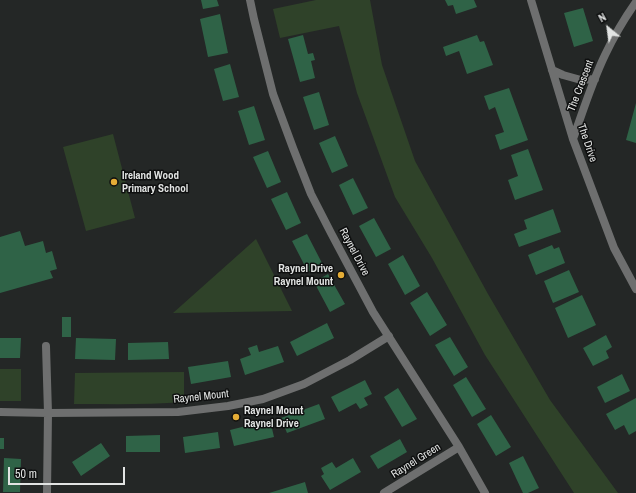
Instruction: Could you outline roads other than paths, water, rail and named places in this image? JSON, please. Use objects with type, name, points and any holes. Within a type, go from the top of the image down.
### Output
[{"type":"street","name":"Raynel Drive","points":[[250,0],[273,94],[292,148],[311,194],[373,312],[459,447],[486,493]]},
{"type":"street","name":"The Drive","points":[[531,0],[573,139],[614,248],[636,288]]},
{"type":"street","name":"The Crescent","points":[[573,139],[604,56],[620,26],[636,2]]},
{"type":"street","points":[[552,70],[581,80],[595,79]]},
{"type":"street","name":"Raynel Mount","points":[[0,412],[178,412],[228,406],[264,399],[304,384],[350,360],[389,336]]},
{"type":"street","points":[[46,346],[48,413],[47,493]]},
{"type":"street","name":"Raynel Green","points":[[384,493],[459,447]]},
{"type":"place","name":"Ireland Wood Primary School","points":[[114,182]]},
{"type":"place","name":"Raynel Drive Raynel Mount","points":[[341,275]]},
{"type":"place","name":"Raynel Mount Raynel Drive","points":[[236,417]]}]
